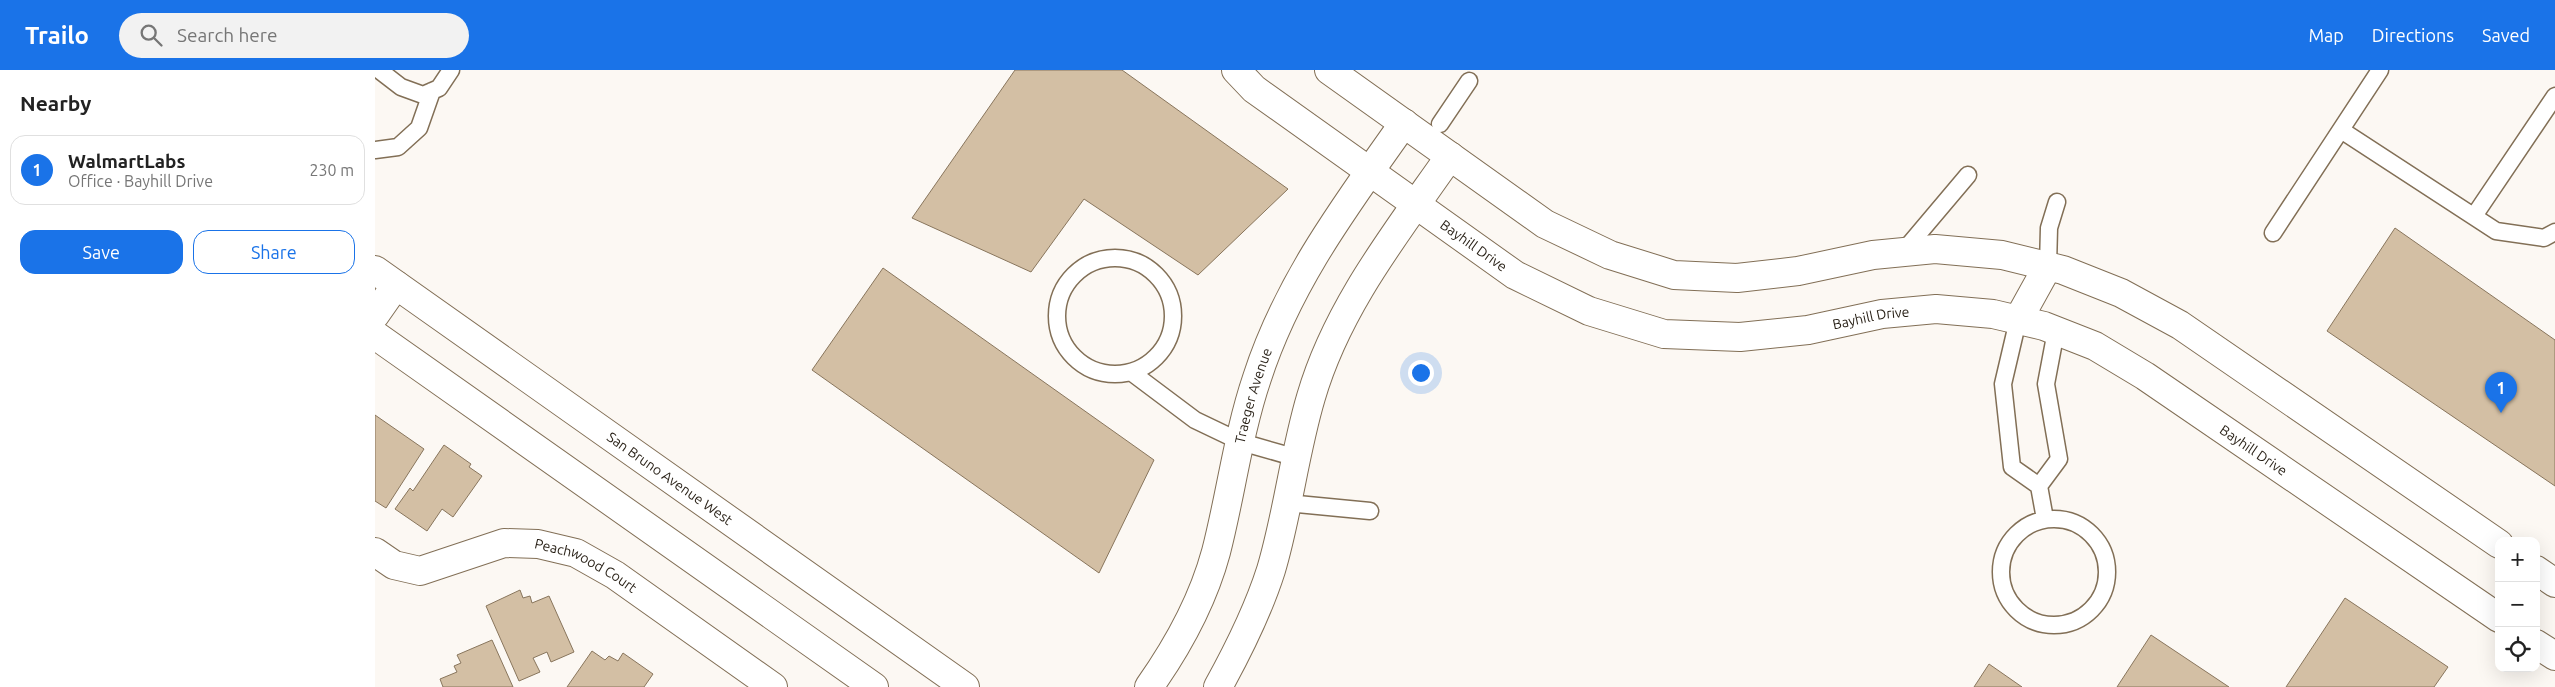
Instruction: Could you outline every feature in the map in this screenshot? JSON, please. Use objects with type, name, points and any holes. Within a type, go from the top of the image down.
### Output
[{"type":"street","name":"Bayhill Drive","points":[[1236,70],[1254,89],[1515,276],[1589,311],[1664,334],[1740,337],[1807,330],[1882,314],[1936,309],[1993,314],[2056,331],[2095,346],[2145,376],[2495,615]]},
{"type":"street","points":[[1329,70],[1545,224],[1610,255],[1674,275],[1737,278],[1798,271],[1873,255],[1935,249],[2003,255],[2063,270],[2121,293],[2180,325],[2495,541]]},
{"type":"street","name":"Traeger Avenue","points":[[1149,687],[1167,662],[1198,602],[1215,553],[1256,379],[1282,310],[1318,246],[1404,123]]},
{"type":"street","points":[[1218,687],[1247,634],[1271,570],[1311,397],[1334,334],[1366,277],[1451,156]]},
{"type":"street","points":[[2018,320],[2048,266]]},
{"type":"street","points":[[375,315],[386,278]]},
{"type":"street","name":"San Bruno Avenue West","points":[[386,278],[965,687]]},
{"type":"street","points":[[375,335],[874,687]]},
{"type":"street","name":"Peachwood Court","points":[[375,552],[394,565],[420,571],[504,543],[538,544],[576,553],[615,575],[773,687]]},
{"type":"street","points":[[2540,573],[2555,583]]},
{"type":"street","points":[[2540,647],[2555,656]]},
{"type":"lane","points":[[379,70],[401,87],[423,95],[439,88],[451,70]]},
{"type":"lane","points":[[2273,233],[2380,70]]},
{"type":"lane","points":[[1440,124],[1469,81]]},
{"type":"lane","points":[[375,150],[398,147],[419,128],[432,91]]},
{"type":"lane","points":[[2473,216],[2555,96]]},
{"type":"lane","points":[[1404,123],[1440,124]]},
{"type":"lane","points":[[1440,124],[1451,156]]},
{"type":"lane","points":[[2341,130],[2496,231],[2544,238],[2555,232]]},
{"type":"lane","points":[[1903,252],[1968,175]]},
{"type":"lane","points":[[2048,266],[2049,228],[2057,202]]},
{"type":"lane","points":[[1131,372],[1150,364],[1163,349],[1170,331],[1171,310],[1169,292],[1158,276],[1142,263],[1123,257],[1104,258],[1086,264],[1071,276],[1061,292],[1057,310],[1058,329],[1065,347],[1077,361],[1094,371],[1103,373],[1131,372],[1195,420],[1241,442],[1297,458]]},
{"type":"lane","points":[[2018,320],[2003,384],[2012,467],[2039,486],[2045,519]]},
{"type":"lane","points":[[2039,486],[2059,459],[2046,384],[2056,331]]},
{"type":"lane","points":[[1287,502],[1370,511]]},
{"type":"lane","points":[[2045,519],[2066,520],[2085,528],[2099,544],[2106,563],[2106,584],[2097,603],[2082,617],[2063,624],[2042,623],[2023,615],[2008,600],[2001,580],[2002,559],[2011,540],[2026,526],[2045,519]]},
{"type":"building","points":[[1015,70],[1122,70],[1288,189],[1198,275],[1084,199],[1031,272],[912,218]]},
{"type":"building","points":[[2395,228],[2555,340],[2555,486],[2327,331]]},
{"type":"building","points":[[883,268],[1154,460],[1099,573],[812,370]]},
{"type":"building","points":[[375,415],[424,449],[386,508],[375,501]]},
{"type":"building","points":[[444,445],[471,464],[469,467],[482,476],[453,517],[442,509],[427,531],[395,509],[410,488],[413,491]]},
{"type":"building","points":[[520,590],[523,598],[530,596],[532,603],[549,596],[574,652],[551,662],[547,652],[533,658],[540,672],[519,681],[486,606]]},
{"type":"building","points":[[2345,598],[2448,667],[2434,687],[2286,687]]},
{"type":"building","points":[[2151,635],[2229,687],[2117,687]]},
{"type":"building","points":[[492,640],[513,687],[443,687],[440,679],[457,672],[454,666],[461,663],[457,655]]},
{"type":"building","points":[[592,651],[605,660],[609,656],[618,661],[623,653],[653,674],[644,687],[567,687]]},
{"type":"building","points":[[1989,664],[2022,687],[1974,687]]},
{"type":"place","name":"WalmartLabs","points":[[2501,413]]}]
